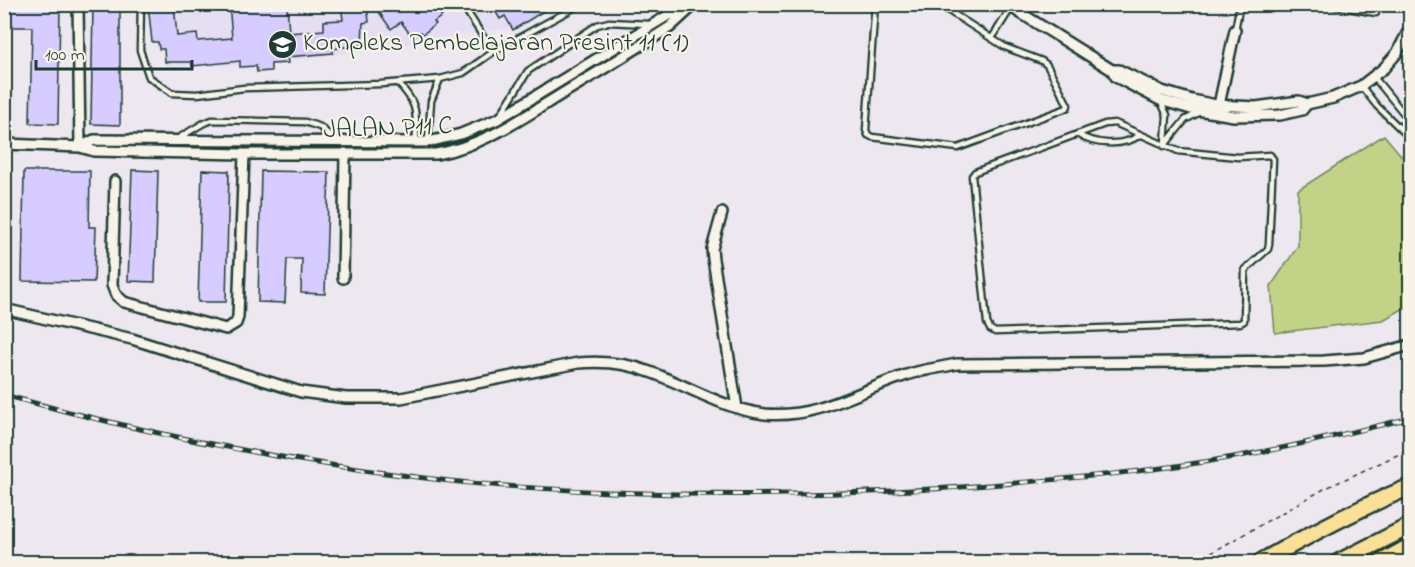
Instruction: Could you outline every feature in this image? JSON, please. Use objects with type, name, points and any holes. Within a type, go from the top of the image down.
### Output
[{"type":"highway","points":[[1261,562],[1374,501],[1410,487]]},
{"type":"highway","points":[[1339,562],[1410,526]]},
{"type":"highway","points":[[1383,562],[1410,548]]},
{"type":"street","points":[[78,4],[80,147]]},
{"type":"street","name":"JALAN P11 C","points":[[80,147],[94,140],[428,142],[462,134],[498,119],[653,24],[694,5]]},
{"type":"street","name":"JALAN P11 C","points":[[4,144],[80,147],[94,151],[436,154],[467,147],[505,129],[670,27],[694,5]]},
{"type":"street","points":[[1014,7],[1112,70],[1116,77],[1158,99],[1202,112],[1234,116],[1280,115],[1302,110],[1307,104]]},
{"type":"street","points":[[1112,70],[1119,70],[1162,91],[1219,105],[1256,107],[1299,101],[1307,104],[1333,98],[1361,86],[1384,68],[1397,53],[1410,28]]},
{"type":"street","points":[[1219,105],[1235,30]]},
{"type":"street","points":[[342,278],[345,153]]},
{"type":"street","points":[[115,181],[112,285],[116,295],[124,302],[226,330],[236,323],[238,317],[244,154]]},
{"type":"street","points":[[722,213],[714,239],[713,259],[737,408]]},
{"type":"street","points":[[4,309],[132,339],[301,392],[346,398],[401,398],[593,362],[649,371],[719,403],[766,414],[793,414],[822,409],[912,374],[957,364],[1324,361],[1364,358],[1410,345]]},
{"type":"lane","points":[[141,4],[140,50],[149,77],[172,93],[197,94],[244,88],[398,83],[440,79],[463,73],[493,52],[581,4]]},
{"type":"lane","points":[[462,4],[493,52]]},
{"type":"lane","points":[[875,4],[866,130],[868,135],[958,148],[1067,108],[1068,105],[1047,65],[1005,47],[938,4]]},
{"type":"lane","points":[[1235,30],[1240,4]]},
{"type":"lane","points":[[1325,4],[1376,13]]},
{"type":"lane","points":[[992,38],[1014,7]]},
{"type":"lane","points":[[498,119],[528,71],[597,26],[609,22],[653,24]]},
{"type":"lane","points":[[1373,76],[1410,121]]},
{"type":"lane","points":[[428,142],[431,101],[440,79]]},
{"type":"lane","points":[[398,83],[416,108],[416,141]]},
{"type":"lane","points":[[1361,86],[1377,106],[1410,138]]},
{"type":"lane","points":[[1158,99],[1167,115],[1164,146]]},
{"type":"lane","points":[[1164,146],[1185,120],[1193,114],[1202,112]]},
{"type":"lane","points":[[175,140],[212,120],[305,122],[320,127],[335,141]]},
{"type":"lane","points":[[1115,123],[1164,146],[1192,153],[1238,157],[1270,155],[1273,159],[1269,244],[1268,249],[1245,270],[1246,316],[1244,321],[1240,323],[995,332],[990,329],[987,323],[972,176],[975,172],[1105,124],[1115,123]]},
{"type":"lane","points":[[1077,134],[1088,141],[1095,142],[1128,142],[1140,135]]},
{"type":"path","points":[[1195,562],[1324,489],[1410,449]]},
{"type":"shaded area","name":"Kompleks Pembelajaran Presint 11 (1)","points":[[158,5],[550,5],[516,27],[286,62],[243,66],[165,67]]},
{"type":"green space","points":[[1384,135],[1410,166],[1410,305],[1383,320],[1275,333],[1271,286],[1298,246],[1298,190]]},
{"type":"building","points":[[4,4],[60,4],[58,124],[30,123],[32,27],[4,27]]},
{"type":"building","points":[[93,4],[120,4],[120,125],[91,124]]},
{"type":"building","points":[[148,4],[174,4],[177,36],[197,34],[198,41],[232,38],[229,4],[287,4],[289,33],[324,30],[324,21],[343,20],[341,4],[367,4],[369,22],[363,23],[362,44],[333,49],[333,53],[287,57],[288,63],[271,64],[271,71],[257,72],[256,66],[240,67],[240,61],[192,66],[192,62],[165,62],[164,49],[159,49],[158,42],[152,42]]},
{"type":"building","points":[[380,4],[434,4],[442,16],[423,34],[421,32],[413,38],[401,22],[391,29],[376,8]]},
{"type":"building","points":[[491,4],[555,4],[513,30],[505,16],[500,19]]},
{"type":"building","points":[[132,170],[158,171],[155,282],[128,281]]},
{"type":"building","points":[[202,170],[229,171],[226,302],[198,302]]},
{"type":"building","points":[[24,171],[90,171],[89,227],[96,227],[94,282],[22,281]]},
{"type":"building","points":[[261,171],[329,172],[325,294],[301,293],[302,259],[287,259],[285,303],[258,302]]},
{"type":"railway","points":[[4,395],[108,422],[213,444],[372,471],[517,487],[708,494],[904,491],[1103,475],[1238,456],[1306,443],[1410,418]]},
{"type":"place","name":"Kompleks Pembelajaran Presint 11 (1)","points":[[282,44]]}]
